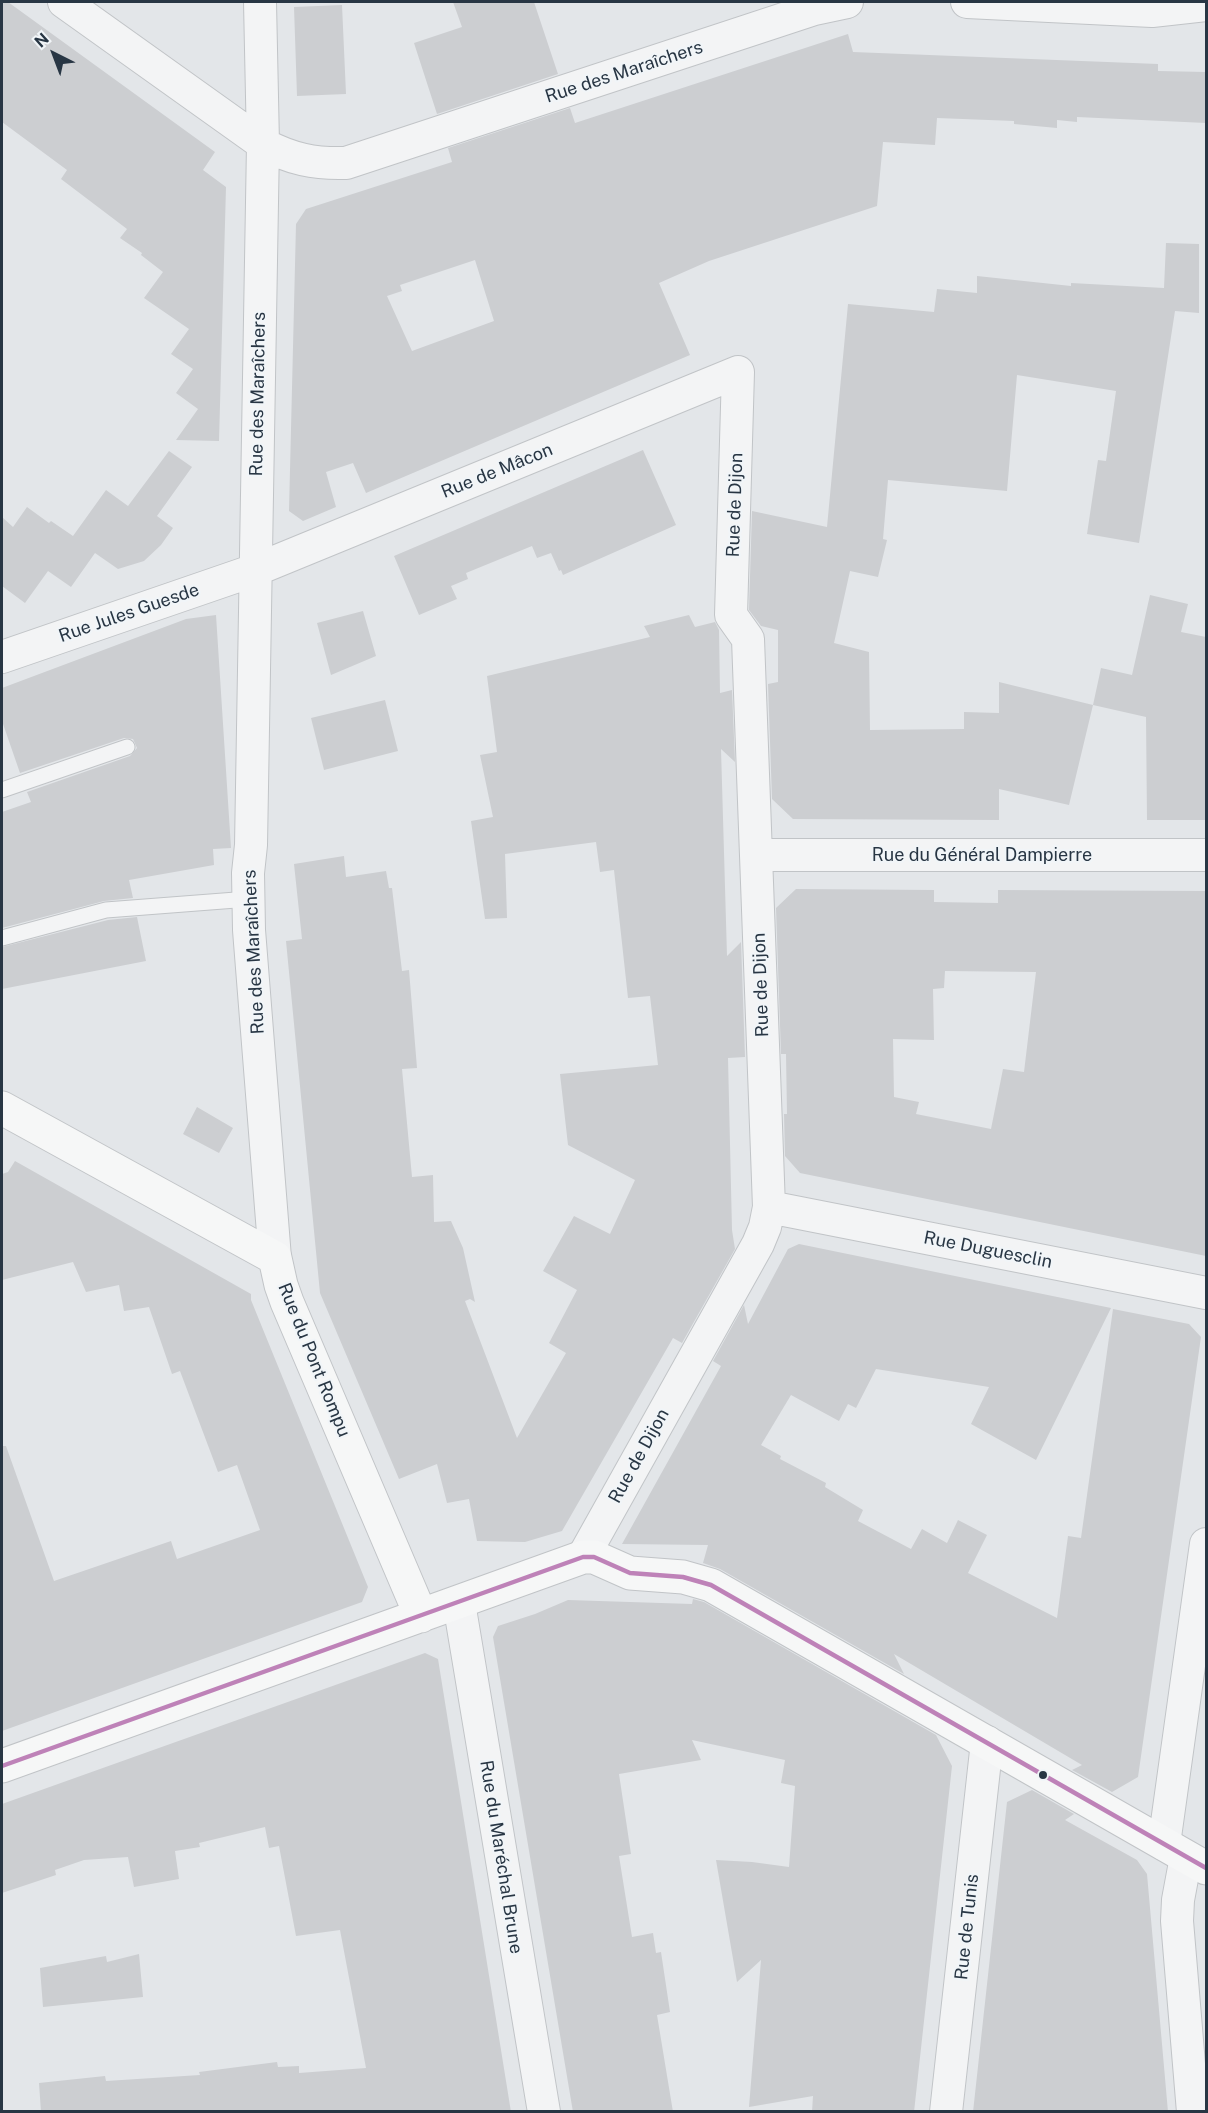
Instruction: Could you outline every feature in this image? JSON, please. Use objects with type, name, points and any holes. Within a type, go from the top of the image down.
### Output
[{"type":"street","points":[[64,2],[262,144]]},
{"type":"street","points":[[260,2],[262,144]]},
{"type":"street","name":"Rue des Maraîchers","points":[[276,1258],[249,930],[262,144],[283,155],[305,160],[346,163],[814,9],[847,2]]},
{"type":"street","points":[[967,2],[1152,11],[1206,5]]},
{"type":"street","name":"Rue de Mâcon","points":[[255,570],[738,372]]},
{"type":"street","name":"Rue de Dijon","points":[[583,1557],[758,1244],[765,1227],[769,1207],[748,639],[731,615],[738,372]]},
{"type":"street","name":"Rue Jules Guesde","points":[[2,657],[255,570]]},
{"type":"street","name":"Rue du Général Dampierre","points":[[756,855],[1206,855]]},
{"type":"street","points":[[2,1108],[276,1258]]},
{"type":"street","name":"Rue Duguesclin","points":[[769,1207],[1206,1293]]},
{"type":"street","name":"Rue du Pont Rompu","points":[[276,1258],[287,1302],[421,1616]]},
{"type":"street","points":[[1193,2112],[1177,1921],[1178,1900],[1186,1856],[1206,1544]]},
{"type":"street","points":[[2,1766],[583,1557],[594,1557],[630,1574],[683,1577],[711,1585],[1186,1856]]},
{"type":"street","name":"Rue du Maréchal Brune","points":[[459,1603],[544,2112]]},
{"type":"street","name":"Rue de Tunis","points":[[946,2112],[987,1742]]},
{"type":"lane","points":[[2,790],[127,747]]},
{"type":"lane","points":[[2,938],[106,910],[249,899]]},
{"type":"building","points":[[2,2],[8,2],[215,152],[203,170],[226,187],[219,441],[176,440],[198,409],[176,393],[193,369],[171,354],[189,329],[144,298],[163,272],[141,255],[142,253],[120,238],[127,229],[61,179],[67,170],[2,122]]},
{"type":"building","points":[[453,2],[534,2],[558,74],[437,114],[414,43],[462,27]]},
{"type":"building","points":[[342,5],[346,94],[297,96],[294,7]]},
{"type":"building","points":[[848,34],[853,52],[1158,64],[1158,71],[1206,72],[1206,123],[1077,117],[1077,122],[1057,120],[1057,128],[1014,124],[1014,121],[937,118],[935,145],[883,142],[877,206],[709,261],[659,283],[690,355],[366,493],[353,463],[326,472],[336,507],[303,521],[289,511],[296,224],[306,209],[452,162],[448,148],[570,108],[575,123]],"holes":[[[475,260],[494,321],[412,351],[387,296],[402,291],[400,285]]]},
{"type":"building","points":[[1166,243],[1199,244],[1199,313],[1175,311],[1139,543],[1087,534],[1098,460],[1106,461],[1116,391],[1017,375],[1007,491],[888,480],[883,539],[887,540],[878,577],[850,571],[834,643],[869,652],[870,730],[964,729],[964,712],[999,713],[999,682],[1093,705],[1069,805],[999,789],[999,820],[793,819],[772,799],[768,684],[778,682],[778,630],[761,626],[749,610],[752,511],[827,527],[848,304],[934,312],[937,289],[977,293],[977,276],[1071,286],[1071,283],[1164,288]]},
{"type":"building","points":[[643,450],[676,525],[563,575],[551,553],[537,558],[532,546],[466,573],[468,579],[451,586],[457,599],[419,615],[394,556]]},
{"type":"building","points":[[169,451],[192,467],[157,516],[173,528],[161,545],[144,561],[118,569],[95,553],[71,587],[48,571],[25,603],[2,586],[2,517],[13,527],[27,507],[49,523],[51,521],[73,536],[106,490],[128,506]]},
{"type":"building","points":[[1150,595],[1188,604],[1181,632],[1206,637],[1206,820],[1147,820],[1146,717],[1093,705],[1101,668],[1132,675]]},
{"type":"building","points":[[363,611],[376,656],[331,675],[317,623]]},
{"type":"building","points":[[216,615],[231,848],[213,849],[214,865],[129,880],[133,898],[104,901],[2,928],[2,812],[31,802],[27,792],[130,756],[137,748],[133,739],[124,738],[20,773],[2,721],[2,688],[186,619]]},
{"type":"building","points":[[689,615],[695,627],[715,622],[719,630],[720,693],[732,690],[735,762],[721,749],[727,956],[741,942],[745,1057],[728,1058],[732,1230],[735,1249],[682,1343],[673,1338],[562,1531],[525,1542],[477,1541],[469,1499],[447,1503],[437,1464],[399,1479],[320,1293],[286,941],[302,939],[294,864],[344,856],[346,877],[386,871],[389,888],[392,888],[402,971],[409,970],[417,1068],[402,1069],[412,1177],[433,1175],[434,1222],[451,1221],[463,1248],[475,1302],[470,1299],[465,1301],[517,1438],[566,1353],[549,1343],[577,1290],[543,1271],[574,1216],[610,1234],[635,1180],[568,1145],[560,1074],[658,1065],[650,996],[628,998],[614,870],[600,872],[596,842],[505,854],[507,918],[485,919],[471,821],[493,817],[480,755],[497,752],[487,676],[650,637],[644,626]]},
{"type":"building","points":[[385,700],[398,751],[324,770],[311,718]]},
{"type":"building","points":[[796,889],[934,890],[934,902],[998,903],[998,890],[1206,891],[1206,1256],[800,1173],[785,1156],[786,1054],[781,1054],[776,908]],"holes":[[[945,971],[1036,972],[1024,1072],[1003,1069],[991,1129],[916,1114],[919,1102],[894,1097],[893,1039],[934,1040],[933,989],[944,988]]]},
{"type":"building","points":[[137,917],[146,961],[2,989],[2,947],[108,920]]},
{"type":"building","points":[[197,1107],[233,1128],[219,1153],[183,1134]]},
{"type":"building","points":[[15,1161],[251,1294],[251,1300],[368,1587],[362,1602],[2,1731],[2,1446],[6,1446],[54,1581],[171,1541],[177,1559],[260,1530],[237,1465],[218,1472],[180,1371],[172,1374],[149,1307],[124,1311],[119,1285],[86,1292],[73,1262],[2,1280],[2,1174],[8,1172]]},
{"type":"building","points":[[799,1244],[1111,1308],[1036,1460],[971,1424],[989,1387],[876,1369],[856,1408],[848,1404],[839,1421],[791,1395],[761,1445],[781,1456],[780,1459],[826,1483],[825,1487],[863,1510],[858,1521],[911,1549],[922,1529],[947,1543],[958,1520],[987,1535],[968,1573],[1057,1618],[1068,1536],[1081,1538],[1113,1309],[1189,1324],[1201,1337],[1138,1777],[1112,1792],[1072,1770],[1082,1765],[894,1654],[904,1674],[720,1569],[703,1563],[708,1545],[622,1544],[721,1366],[713,1361],[744,1305],[748,1324],[788,1249]]},
{"type":"building","points":[[693,1599],[704,1602],[936,1735],[952,1766],[914,2112],[812,2112],[813,2096],[749,2107],[761,1960],[737,1982],[716,1860],[789,1867],[795,1786],[781,1783],[785,1760],[692,1740],[701,1760],[619,1774],[631,1854],[619,1856],[632,1937],[653,1933],[656,1953],[661,1952],[670,2012],[657,2015],[673,2112],[573,2112],[493,1637],[498,1626],[568,1600],[692,1604]]},
{"type":"building","points":[[425,1653],[438,1659],[511,2112],[41,2112],[39,2083],[105,2076],[106,2081],[200,2075],[199,2072],[277,2062],[278,2067],[299,2066],[299,2073],[366,2068],[340,1930],[296,1936],[279,1846],[269,1848],[265,1827],[199,1843],[200,1847],[175,1851],[179,1879],[134,1887],[128,1857],[84,1860],[55,1870],[56,1875],[2,1893],[2,1804]]},
{"type":"building","points":[[1032,1790],[1074,1814],[1065,1820],[1137,1860],[1147,1874],[1168,2112],[973,2112],[1007,1802]]},
{"type":"building","points":[[139,1954],[143,1997],[43,2007],[40,1968],[106,1956],[107,1962]]},
{"type":"transit line","points":[[2,1766],[583,1557],[594,1557],[630,1573],[683,1577],[711,1585],[1206,1868]]}]
